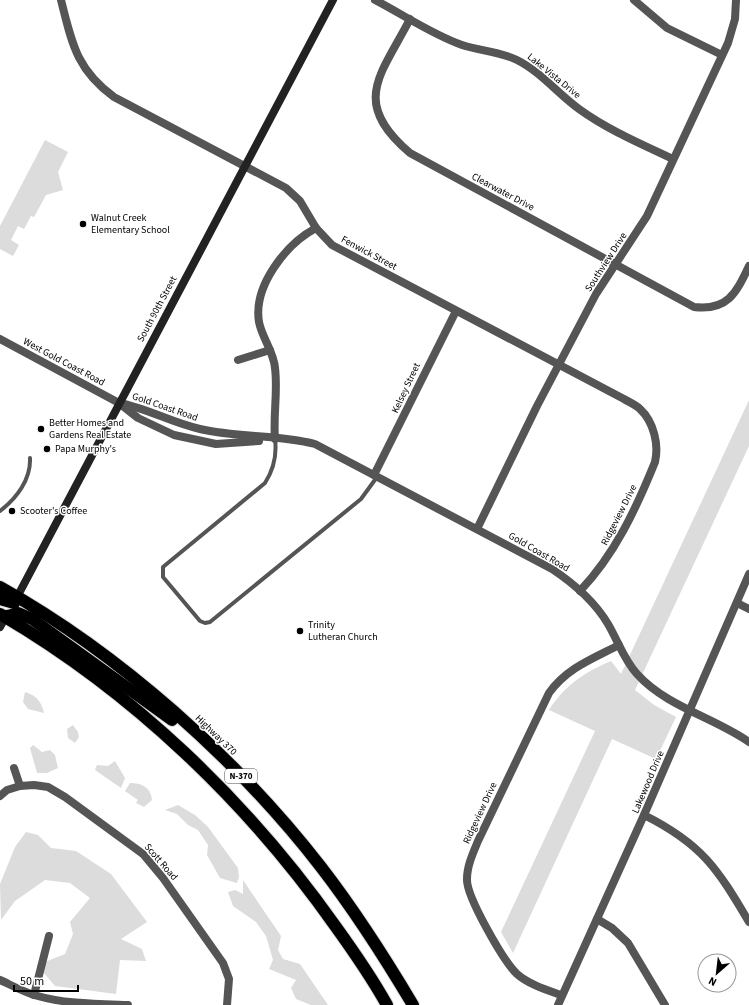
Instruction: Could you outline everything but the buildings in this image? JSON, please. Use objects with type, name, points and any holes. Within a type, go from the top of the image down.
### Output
[{"type":"highway","name":"Highway 370","points":[[0,587],[16,600],[63,626],[131,677],[174,712],[217,752],[277,814],[321,867],[358,918],[413,1005]]},
{"type":"highway","points":[[0,599],[16,600]]},
{"type":"highway","points":[[2,620],[18,613],[32,619],[217,752]]},
{"type":"highway","name":"N-370","points":[[2,620],[42,640],[119,696],[210,778],[276,848],[302,880],[355,955],[387,1005]]},
{"type":"street","name":"Fenwick Street","points":[[61,0],[71,40],[81,63],[94,80],[124,102],[286,188],[300,201],[316,228],[332,245],[624,399],[640,410],[648,420],[656,439]]},
{"type":"street","name":"South 90th Street","points":[[2,620],[16,600],[333,0]]},
{"type":"street","name":"Lake Vista Drive","points":[[375,0],[462,45],[497,52],[516,59],[537,73],[580,110],[611,130],[673,159]]},
{"type":"street","points":[[634,0],[667,28],[722,55]]},
{"type":"street","name":"Southview Drive","points":[[477,529],[596,294],[647,216],[722,55],[733,27],[736,0]]},
{"type":"street","name":"Clearwater Drive","points":[[410,19],[376,85],[375,98],[379,115],[392,135],[419,158],[694,307],[710,307],[726,302],[736,292],[749,266]]},
{"type":"street","points":[[275,439],[275,367],[260,324],[258,308],[262,293],[271,274],[283,257],[302,236],[316,228]]},
{"type":"street","name":"Kelsey Street","points":[[375,475],[456,311]]},
{"type":"street","name":"West Gold Coast Road","points":[[0,339],[119,403]]},
{"type":"street","points":[[238,360],[270,350]]},
{"type":"street","name":"Gold Coast Road","points":[[119,403],[138,418],[160,430],[188,439],[216,444],[229,444],[275,439]]},
{"type":"street","name":"Gold Coast Road","points":[[119,403],[138,406],[170,421],[200,430],[275,439],[301,440],[315,444],[552,569],[580,591],[596,607],[607,623],[626,660],[636,674],[652,688],[690,710],[736,733],[749,742]]},
{"type":"street","name":"Ridgeview Drive","points":[[580,591],[605,563],[615,547],[655,462],[657,447],[656,439]]},
{"type":"street","name":"Lakewood Drive","points":[[558,1005],[644,815],[749,574]]},
{"type":"street","points":[[737,603],[749,609]]},
{"type":"street","name":"Ridgeview Drive","points":[[561,996],[517,974],[508,962],[477,910],[466,880],[470,862],[478,841],[549,693],[560,679],[577,666],[618,645]]},
{"type":"street","points":[[14,768],[20,786]]},
{"type":"street","name":"Scott Road","points":[[0,796],[8,790],[20,786],[34,785],[48,788],[65,797],[143,854],[163,878],[223,963],[229,979],[227,1005]]},
{"type":"street","points":[[644,815],[683,837],[705,856],[725,881],[749,922]]},
{"type":"street","points":[[597,919],[612,928],[628,943],[665,1005]]},
{"type":"street","points":[[34,995],[49,936]]},
{"type":"street","points":[[0,980],[34,995],[57,1000],[94,1004],[128,1005]]},
{"type":"lane","points":[[275,439],[276,447],[274,468],[265,483],[163,567],[163,577],[200,621],[205,623],[210,622],[361,499],[375,475]]},
{"type":"lane","points":[[0,511],[26,482],[30,471],[30,458]]},
{"type":"shaded area","points":[[45,140],[68,152],[58,172],[63,190],[46,195],[34,217],[31,216],[24,229],[18,226],[11,240],[19,245],[13,256],[0,249],[0,226]]},
{"type":"shaded area","points":[[749,400],[749,446],[635,690],[654,705],[676,717],[656,759],[612,739],[513,953],[501,932],[595,731],[549,710],[562,693],[576,680],[602,665],[611,661],[621,674]]},
{"type":"shaded area","points":[[25,692],[33,695],[38,700],[44,713],[28,709],[23,702]]},
{"type":"shaded area","points":[[73,725],[78,732],[79,737],[75,743],[68,738],[67,729]]},
{"type":"shaded area","points":[[33,745],[42,752],[50,750],[55,755],[58,768],[47,773],[37,773],[30,748]]},
{"type":"shaded area","points":[[115,761],[125,778],[121,788],[95,770],[97,765],[108,766]]},
{"type":"shaded area","points":[[130,783],[142,785],[148,789],[152,800],[144,807],[136,803],[138,800],[125,791]]},
{"type":"shaded area","points":[[178,805],[195,815],[208,827],[238,868],[239,877],[237,883],[220,878],[207,855],[208,845],[198,830],[188,825],[177,814],[165,810]]},
{"type":"shaded area","points":[[26,832],[38,835],[51,848],[76,851],[111,874],[147,922],[121,939],[142,949],[146,961],[120,960],[116,994],[55,986],[37,965],[65,954],[73,934],[70,922],[90,898],[70,883],[45,880],[15,901],[1,920],[0,884],[15,847]]},
{"type":"shaded area","points":[[243,880],[281,936],[278,950],[283,959],[300,964],[328,1005],[311,1005],[296,999],[291,988],[296,980],[269,969],[273,960],[266,936],[256,922],[233,906],[228,892],[235,890],[243,894]]},
{"type":"place","name":"Walnut Creek Elementary School","points":[[83,224]]},
{"type":"place","name":"Better Homes and Gardens Real Estate","points":[[41,429]]},
{"type":"place","name":"Papa Murphy's","points":[[47,449]]},
{"type":"place","name":"Scooter's Coffee","points":[[12,511]]},
{"type":"place","name":"Trinity Lutheran Church","points":[[300,631]]}]
